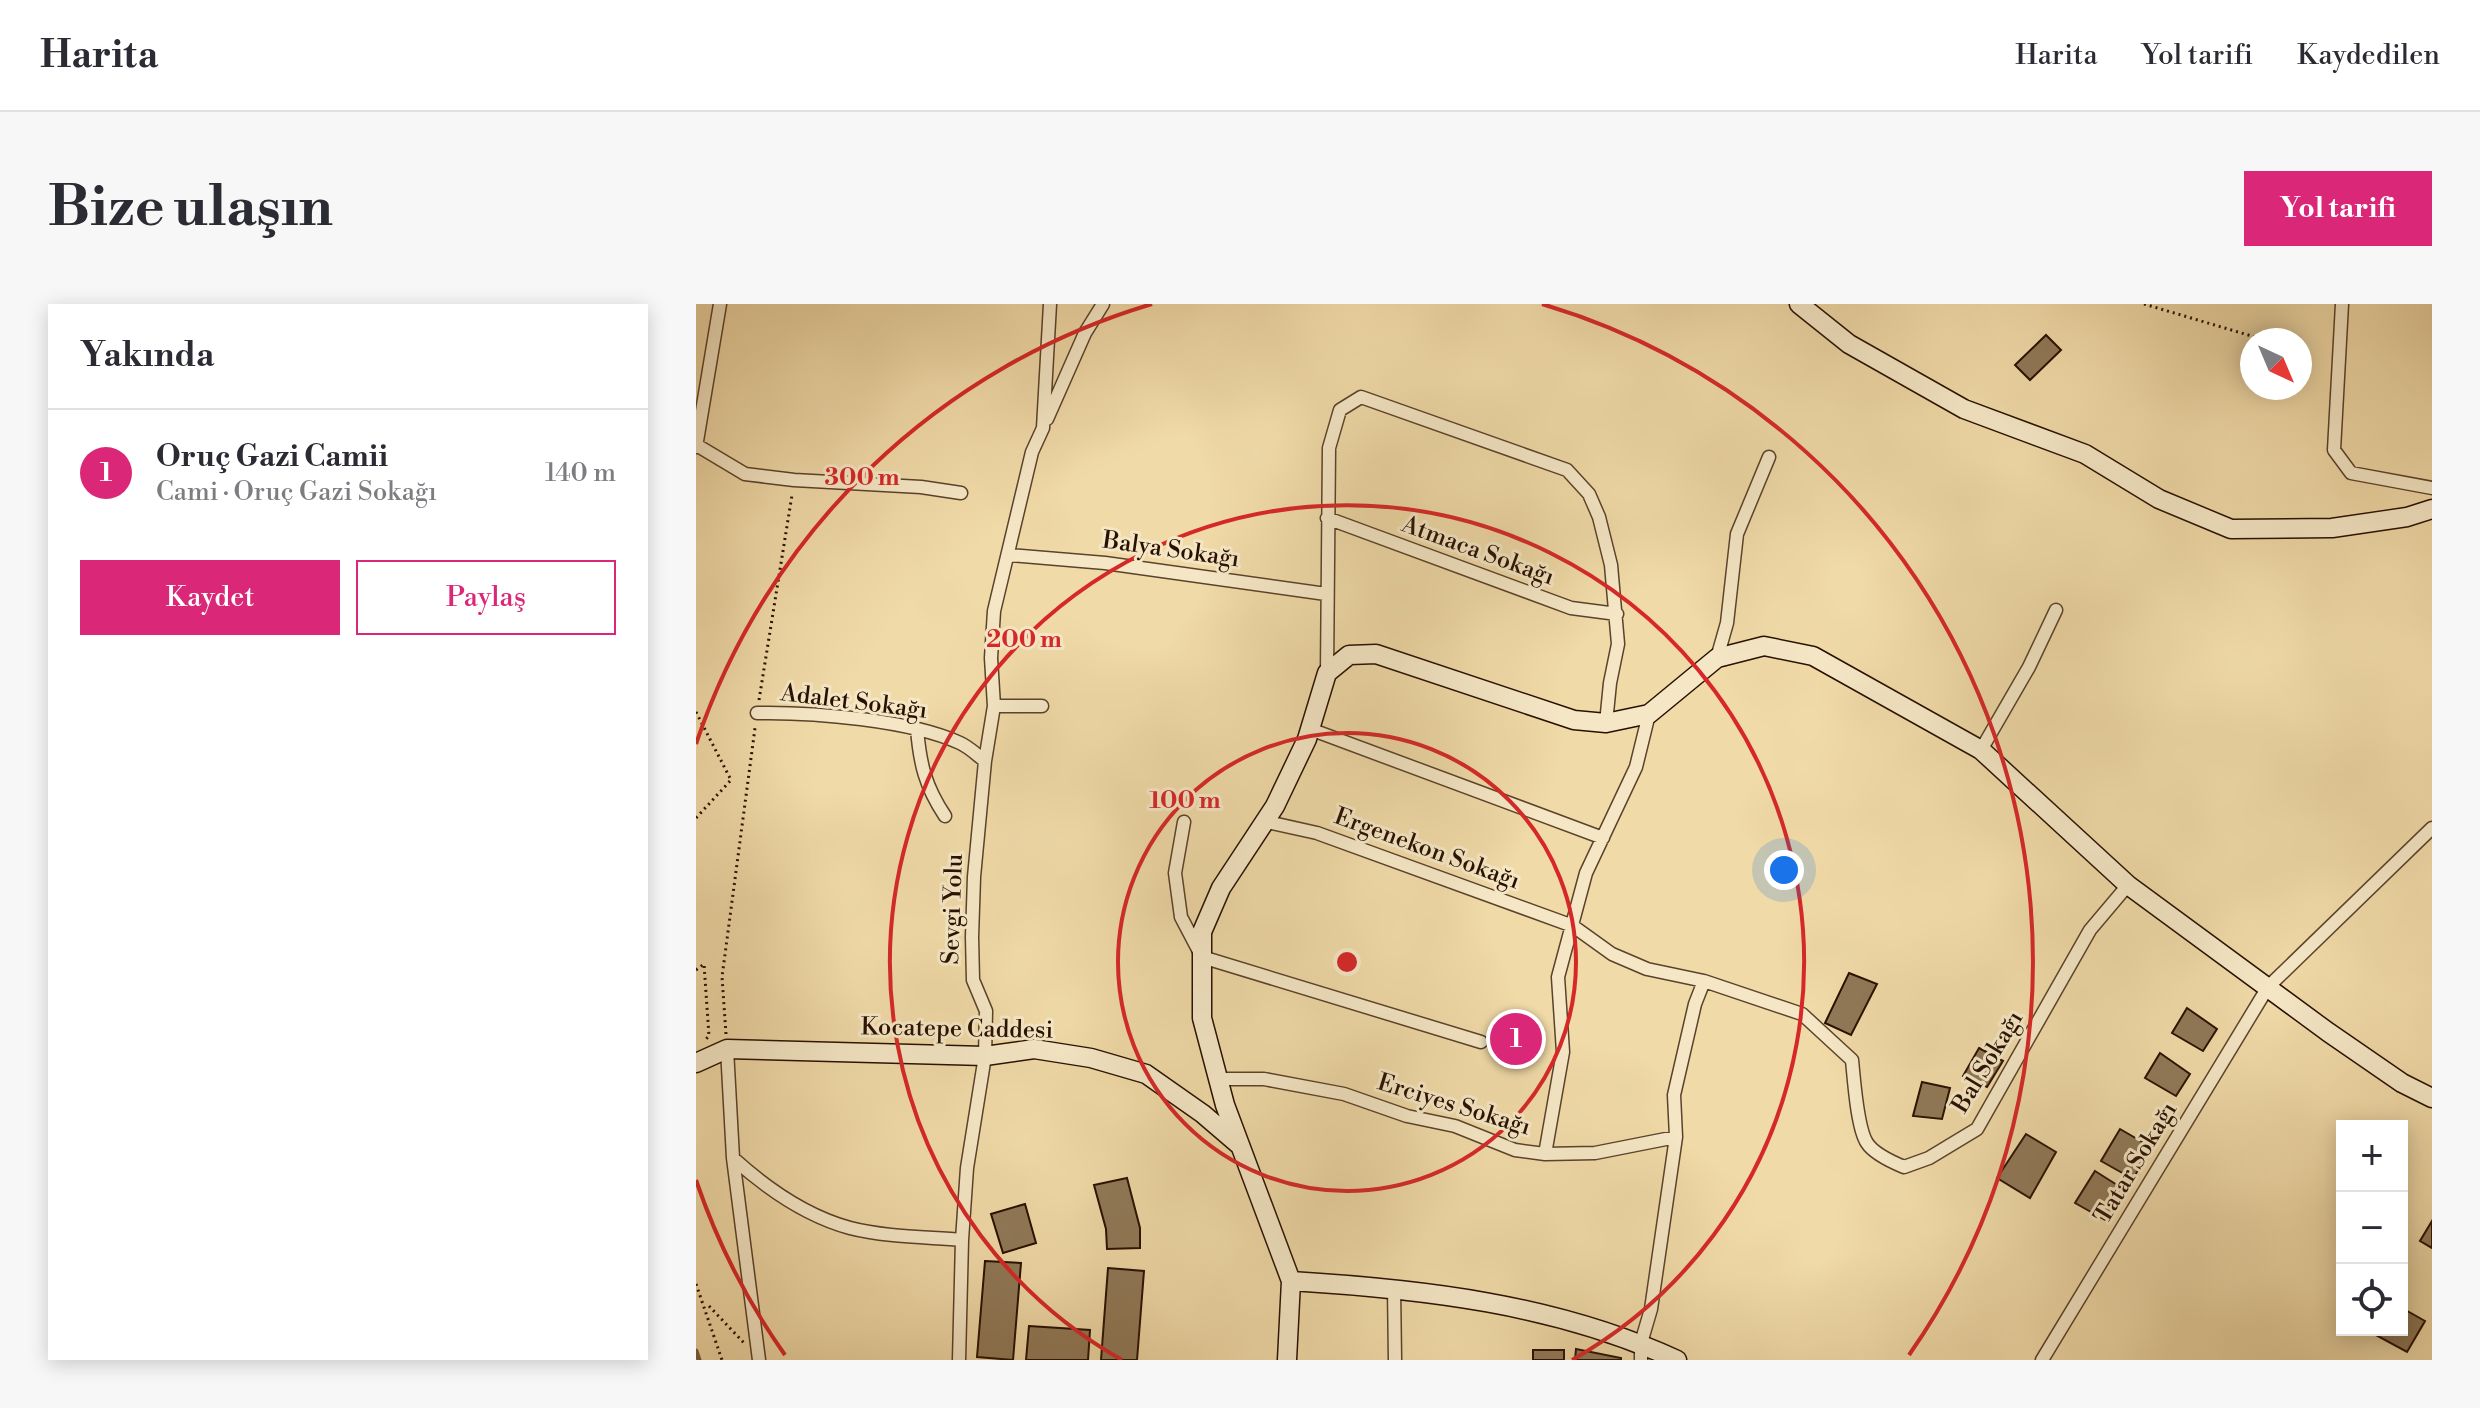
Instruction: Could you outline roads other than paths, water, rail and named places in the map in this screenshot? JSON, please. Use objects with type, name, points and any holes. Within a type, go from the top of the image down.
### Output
[{"type":"street","points":[[720,304],[697,447],[745,474],[921,487],[961,493]]},
{"type":"street","points":[[1043,428],[1050,304]]},
{"type":"street","points":[[1043,428],[1085,333],[1103,304]]},
{"type":"street","points":[[1799,304],[1849,344],[1964,409],[2085,454],[2159,499],[2231,529],[2332,528],[2407,517],[2432,509]]},
{"type":"street","points":[[2342,304],[2334,450],[2351,473],[2432,488]]},
{"type":"street","points":[[1287,1360],[1291,1281],[1241,1146],[1202,1018],[1202,932],[1221,888],[1275,806],[1310,729],[1327,673],[1329,448],[1340,410],[1361,397],[1567,470],[1589,494],[1599,517],[1611,565],[1617,614],[1618,644],[1606,723]]},
{"type":"street","name":"Sevgi Yolu","points":[[959,1360],[967,1168],[985,1056],[986,1011],[973,980],[972,937],[974,877],[985,761],[994,706],[991,658],[994,611],[1032,452],[1043,428]]},
{"type":"street","points":[[1717,658],[1727,623],[1737,534],[1769,457]]},
{"type":"street","name":"Atmaca Sokağı","points":[[1327,518],[1571,608],[1617,614]]},
{"type":"street","name":"Balya Sokağı","points":[[1009,555],[1105,563],[1326,594]]},
{"type":"street","points":[[1981,750],[2029,667],[2056,610]]},
{"type":"street","points":[[1327,673],[1349,655],[1376,654],[1574,720],[1606,723],[1649,714],[1717,658],[1764,646],[1813,656],[1981,750],[2128,885],[2402,1083],[2432,1098]]},
{"type":"street","points":[[994,706],[1042,706]]},
{"type":"street","name":"Adalet Sokağı","points":[[757,713],[791,713],[917,729],[962,744],[985,761]]},
{"type":"street","points":[[1545,1154],[1563,1052],[1558,977],[1586,873],[1636,767],[1649,714]]},
{"type":"street","points":[[917,729],[920,763],[930,794],[945,816]]},
{"type":"street","points":[[1310,729],[1603,838]]},
{"type":"street","name":"Ergenekon Sokağı","points":[[1263,821],[1317,833],[1573,926],[1612,954],[1647,969],[1704,981],[1802,1014],[1852,1060]]},
{"type":"street","points":[[1184,822],[1175,873],[1181,917],[1202,957],[1481,1042]]},
{"type":"street","name":"Tatar Sokağı","points":[[2042,1360],[2268,987],[2432,828]]},
{"type":"street","name":"Bal Sokağı","points":[[1852,1060],[1857,1105],[1866,1143],[1886,1159],[1904,1167],[1929,1158],[1977,1129],[2090,930],[2128,885]]},
{"type":"street","points":[[1641,1352],[1651,1309],[1676,1137],[1674,1095],[1695,1004],[1704,981]]},
{"type":"street","points":[[727,1049],[733,1158],[756,1356]]},
{"type":"street","name":"Kocatepe Caddesi","points":[[696,1063],[727,1049],[985,1056],[1034,1049],[1091,1058],[1146,1074],[1203,1114],[1241,1146]]},
{"type":"street","name":"Erciyes Sokağı","points":[[1219,1079],[1264,1079],[1344,1094],[1407,1116],[1455,1126],[1515,1150],[1545,1154],[1595,1153],[1676,1137]]},
{"type":"street","points":[[733,1158],[761,1184],[819,1216],[851,1228],[962,1240]]},
{"type":"street","points":[[1291,1281],[1394,1287],[1512,1306],[1641,1352],[1677,1360]]},
{"type":"street","points":[[1394,1287],[1395,1360]]},
{"type":"waterway","points":[[696,1351],[699,1360]]},
{"type":"place","name":"Oruç Gazi Camii","points":[[1516,1039]]}]
